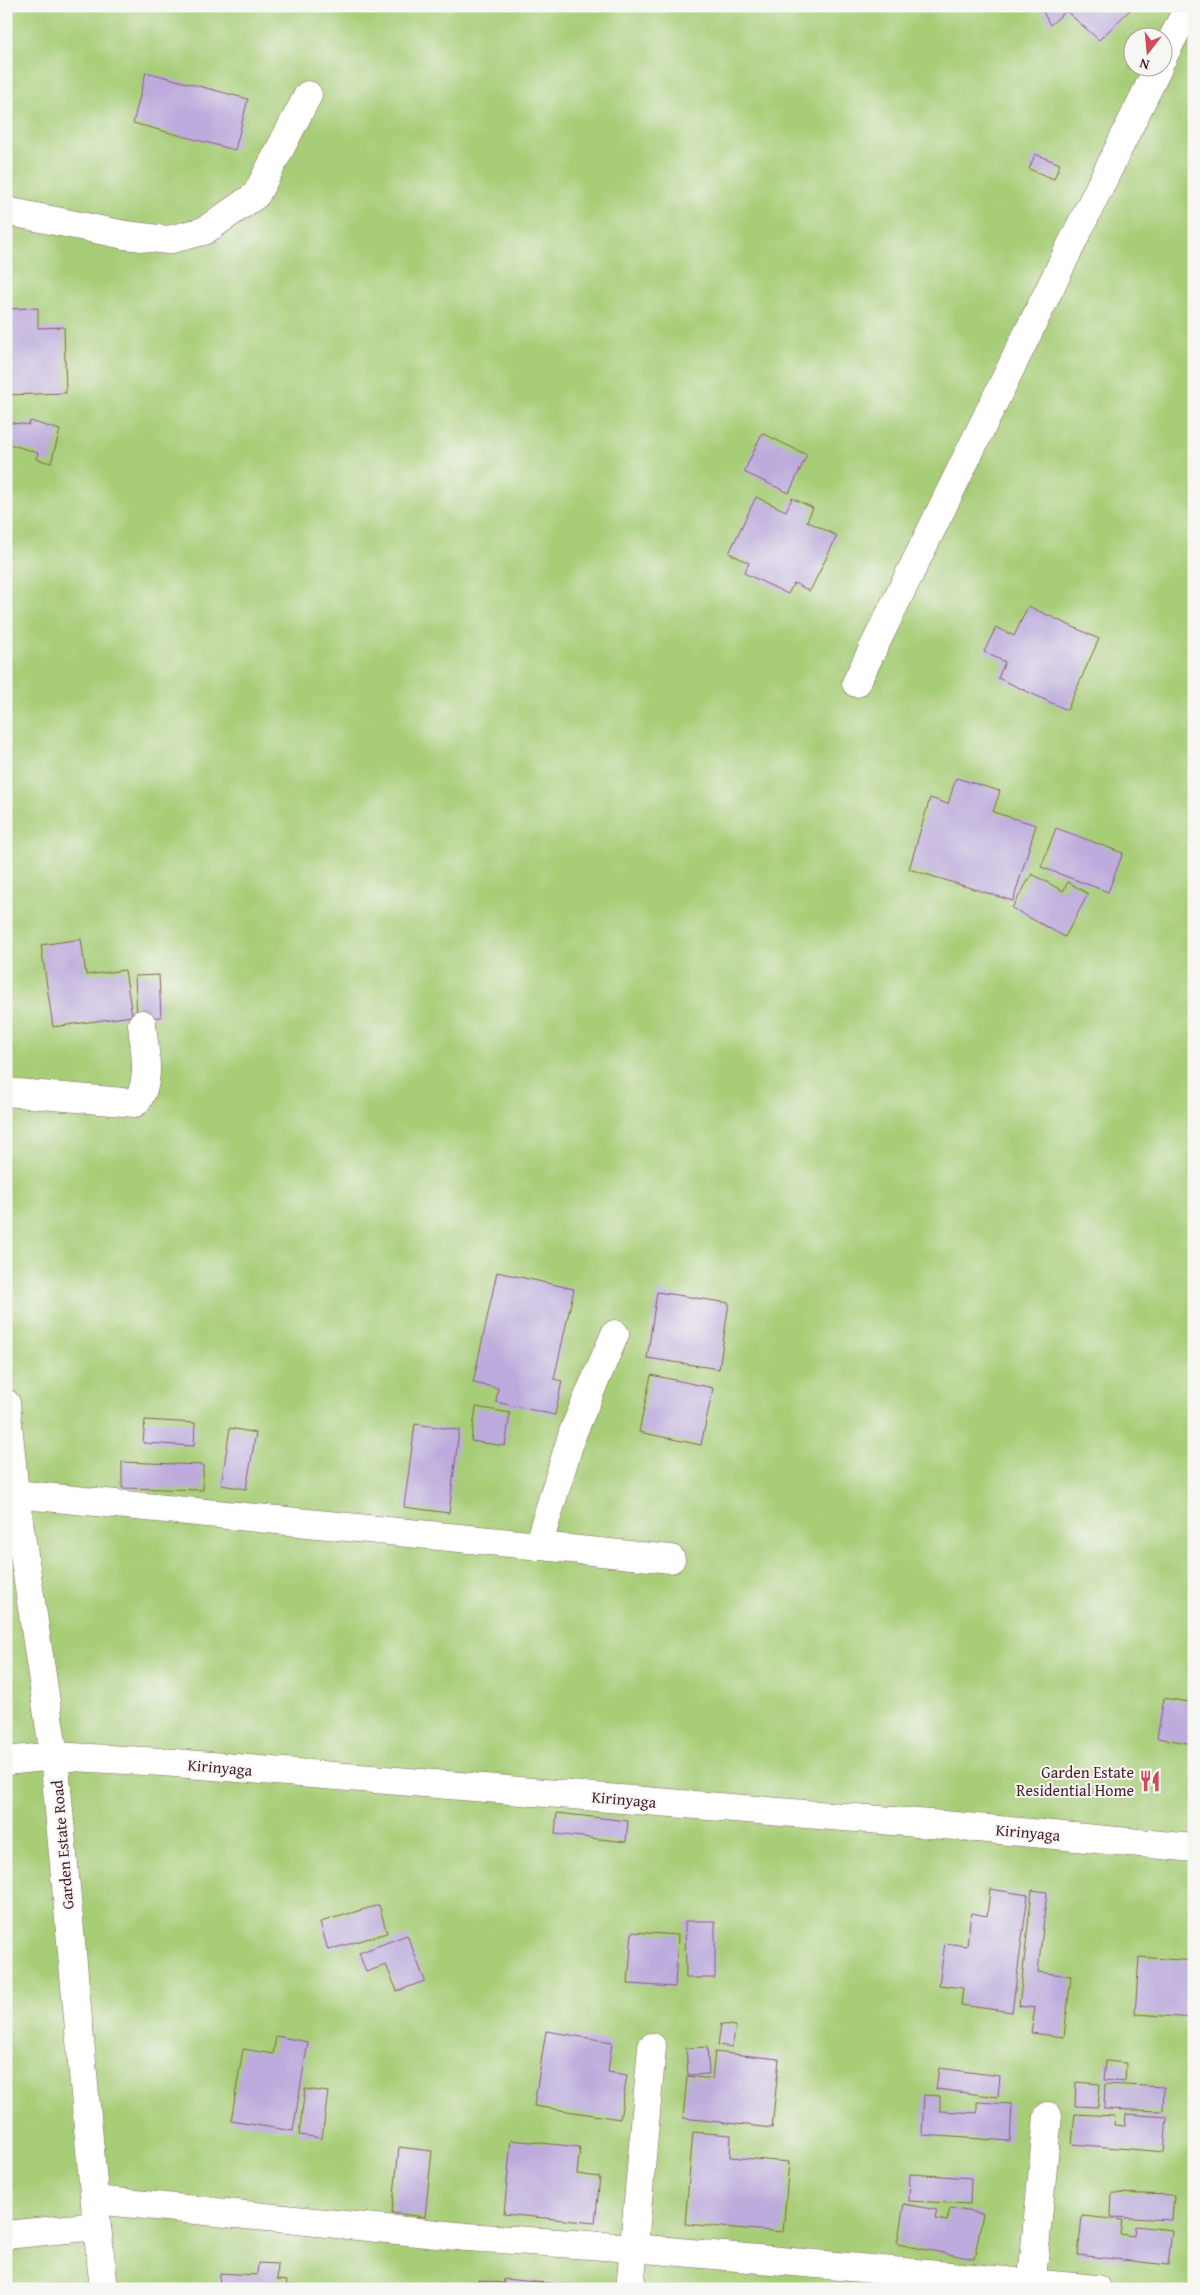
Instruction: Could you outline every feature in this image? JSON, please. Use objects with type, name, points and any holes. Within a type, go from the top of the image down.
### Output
[{"type":"street","points":[[1172,39],[1189,6]]},
{"type":"street","points":[[856,683],[1153,78]]},
{"type":"street","points":[[6,211],[126,235],[168,240],[204,231],[256,195],[308,95]]},
{"type":"street","points":[[6,1092],[135,1103],[142,1095],[145,1083],[142,1024]]},
{"type":"street","points":[[538,1546],[573,1432],[615,1334]]},
{"type":"street","name":"Garden Estate Road","points":[[6,1403],[16,1494],[54,1756],[104,2289]]},
{"type":"street","points":[[16,1494],[671,1559]]},
{"type":"street","name":"Kirinyaga","points":[[6,1761],[54,1756],[162,1762],[935,1824],[1194,1848]]},
{"type":"street","points":[[630,2289],[652,2047]]},
{"type":"street","points":[[1032,2286],[1048,2116]]},
{"type":"street","points":[[6,2235],[96,2213],[634,2248],[1032,2286],[1097,2289]]},
{"type":"green space","points":[[6,6],[1194,6],[1194,2289],[6,2289]]},
{"type":"building","points":[[1040,6],[1134,6],[1099,40],[1066,11],[1050,25]]},
{"type":"building","points":[[146,72],[248,99],[235,150],[133,123]]},
{"type":"building","points":[[1035,154],[1060,164],[1054,179],[1029,169]]},
{"type":"building","points":[[38,308],[38,328],[64,327],[66,393],[6,395],[6,309]]},
{"type":"building","points":[[30,421],[60,430],[51,463],[36,459],[38,453],[6,443],[6,422],[29,425]]},
{"type":"building","points":[[762,433],[807,455],[789,493],[744,472]]},
{"type":"building","points":[[756,497],[786,511],[792,498],[813,508],[807,521],[837,536],[810,591],[794,583],[788,594],[744,573],[749,563],[729,553]]},
{"type":"building","points":[[1028,606],[1099,639],[1067,710],[998,678],[1005,662],[984,652],[996,627],[1014,636]]},
{"type":"building","points":[[956,778],[1000,791],[993,812],[1036,825],[1013,901],[909,869],[930,798],[948,804]]},
{"type":"building","points":[[1056,828],[1123,853],[1108,892],[1041,867]]},
{"type":"building","points":[[1032,874],[1063,891],[1068,882],[1088,894],[1065,937],[1012,908]]},
{"type":"building","points":[[81,939],[86,975],[125,970],[132,1016],[53,1027],[41,945]]},
{"type":"building","points":[[159,975],[161,1017],[137,1018],[135,976]]},
{"type":"building","points":[[497,1272],[574,1289],[554,1379],[562,1381],[555,1415],[496,1402],[498,1388],[473,1383]]},
{"type":"building","points":[[657,1292],[729,1303],[719,1369],[647,1358]]},
{"type":"building","points":[[651,1375],[713,1388],[701,1445],[639,1432]]},
{"type":"building","points":[[476,1407],[510,1413],[505,1446],[471,1441]]},
{"type":"building","points":[[145,1420],[195,1423],[194,1446],[143,1443]]},
{"type":"building","points":[[415,1424],[459,1430],[449,1513],[404,1507]]},
{"type":"building","points":[[230,1428],[256,1433],[246,1489],[221,1485]]},
{"type":"building","points":[[122,1462],[203,1465],[203,1490],[122,1488]]},
{"type":"building","points":[[1164,1698],[1194,1703],[1194,1744],[1157,1738]]},
{"type":"building","points":[[557,1813],[628,1821],[626,1842],[555,1834]]},
{"type":"building","points":[[990,1889],[1028,1895],[1012,2012],[961,2005],[963,1988],[939,1985],[945,1943],[967,1946],[971,1913],[987,1916]]},
{"type":"building","points":[[1032,1890],[1047,1892],[1038,1972],[1071,1976],[1064,2037],[1031,2033],[1035,2008],[1019,2006]]},
{"type":"building","points":[[379,1905],[387,1933],[328,1950],[320,1922]]},
{"type":"building","points":[[685,1921],[715,1921],[715,1978],[686,1978]]},
{"type":"building","points":[[632,1932],[678,1935],[675,1987],[628,1984]]},
{"type":"building","points":[[407,1935],[425,1981],[397,1991],[386,1965],[366,1972],[359,1953]]},
{"type":"building","points":[[1139,1957],[1194,1961],[1194,2018],[1135,2014]]},
{"type":"building","points":[[721,2024],[736,2026],[732,2047],[718,2045]]},
{"type":"building","points":[[546,2031],[612,2042],[608,2072],[627,2075],[620,2119],[534,2106]]},
{"type":"building","points":[[276,2036],[308,2042],[293,2131],[231,2121],[243,2049],[273,2054]]},
{"type":"building","points":[[707,2047],[709,2074],[688,2075],[686,2048]]},
{"type":"building","points":[[715,2052],[779,2059],[772,2128],[683,2118],[687,2076],[712,2079]]},
{"type":"building","points":[[1106,2061],[1126,2063],[1125,2082],[1104,2080]]},
{"type":"building","points":[[939,2068],[1000,2076],[998,2097],[936,2089]]},
{"type":"building","points":[[1076,2082],[1100,2084],[1098,2107],[1075,2106]]},
{"type":"building","points":[[1105,2084],[1164,2087],[1163,2111],[1104,2109]]},
{"type":"building","points":[[305,2089],[328,2092],[322,2138],[299,2135]]},
{"type":"building","points":[[924,2095],[940,2096],[940,2111],[977,2113],[977,2102],[1012,2104],[1010,2141],[922,2135]]},
{"type":"building","points":[[1075,2114],[1115,2116],[1114,2125],[1125,2126],[1126,2114],[1167,2117],[1164,2152],[1072,2144]]},
{"type":"building","points":[[693,2132],[731,2135],[730,2157],[789,2162],[783,2232],[685,2224]]},
{"type":"building","points":[[511,2140],[580,2147],[577,2174],[600,2177],[595,2223],[504,2214]]},
{"type":"building","points":[[399,2147],[432,2151],[425,2217],[392,2213]]},
{"type":"building","points":[[910,2174],[971,2178],[970,2204],[909,2201]]},
{"type":"building","points":[[1112,2193],[1174,2195],[1172,2220],[1111,2217]]},
{"type":"building","points":[[904,2204],[937,2210],[935,2219],[947,2221],[950,2208],[983,2214],[974,2259],[897,2244]]},
{"type":"building","points":[[1082,2216],[1122,2220],[1120,2234],[1134,2236],[1135,2226],[1172,2230],[1168,2265],[1078,2255]]},
{"type":"building","points":[[258,2263],[278,2264],[277,2280],[287,2281],[286,2289],[219,2289],[220,2273],[257,2275]]},
{"type":"building","points":[[504,2279],[589,2287],[589,2289],[503,2289]]},
{"type":"building","points":[[478,2280],[502,2283],[501,2289],[477,2289]]},
{"type":"building","points":[[292,2285],[311,2288],[311,2289],[291,2289]]},
{"type":"place","name":"Garden Estate Residential Home","points":[[1150,1781]]}]
